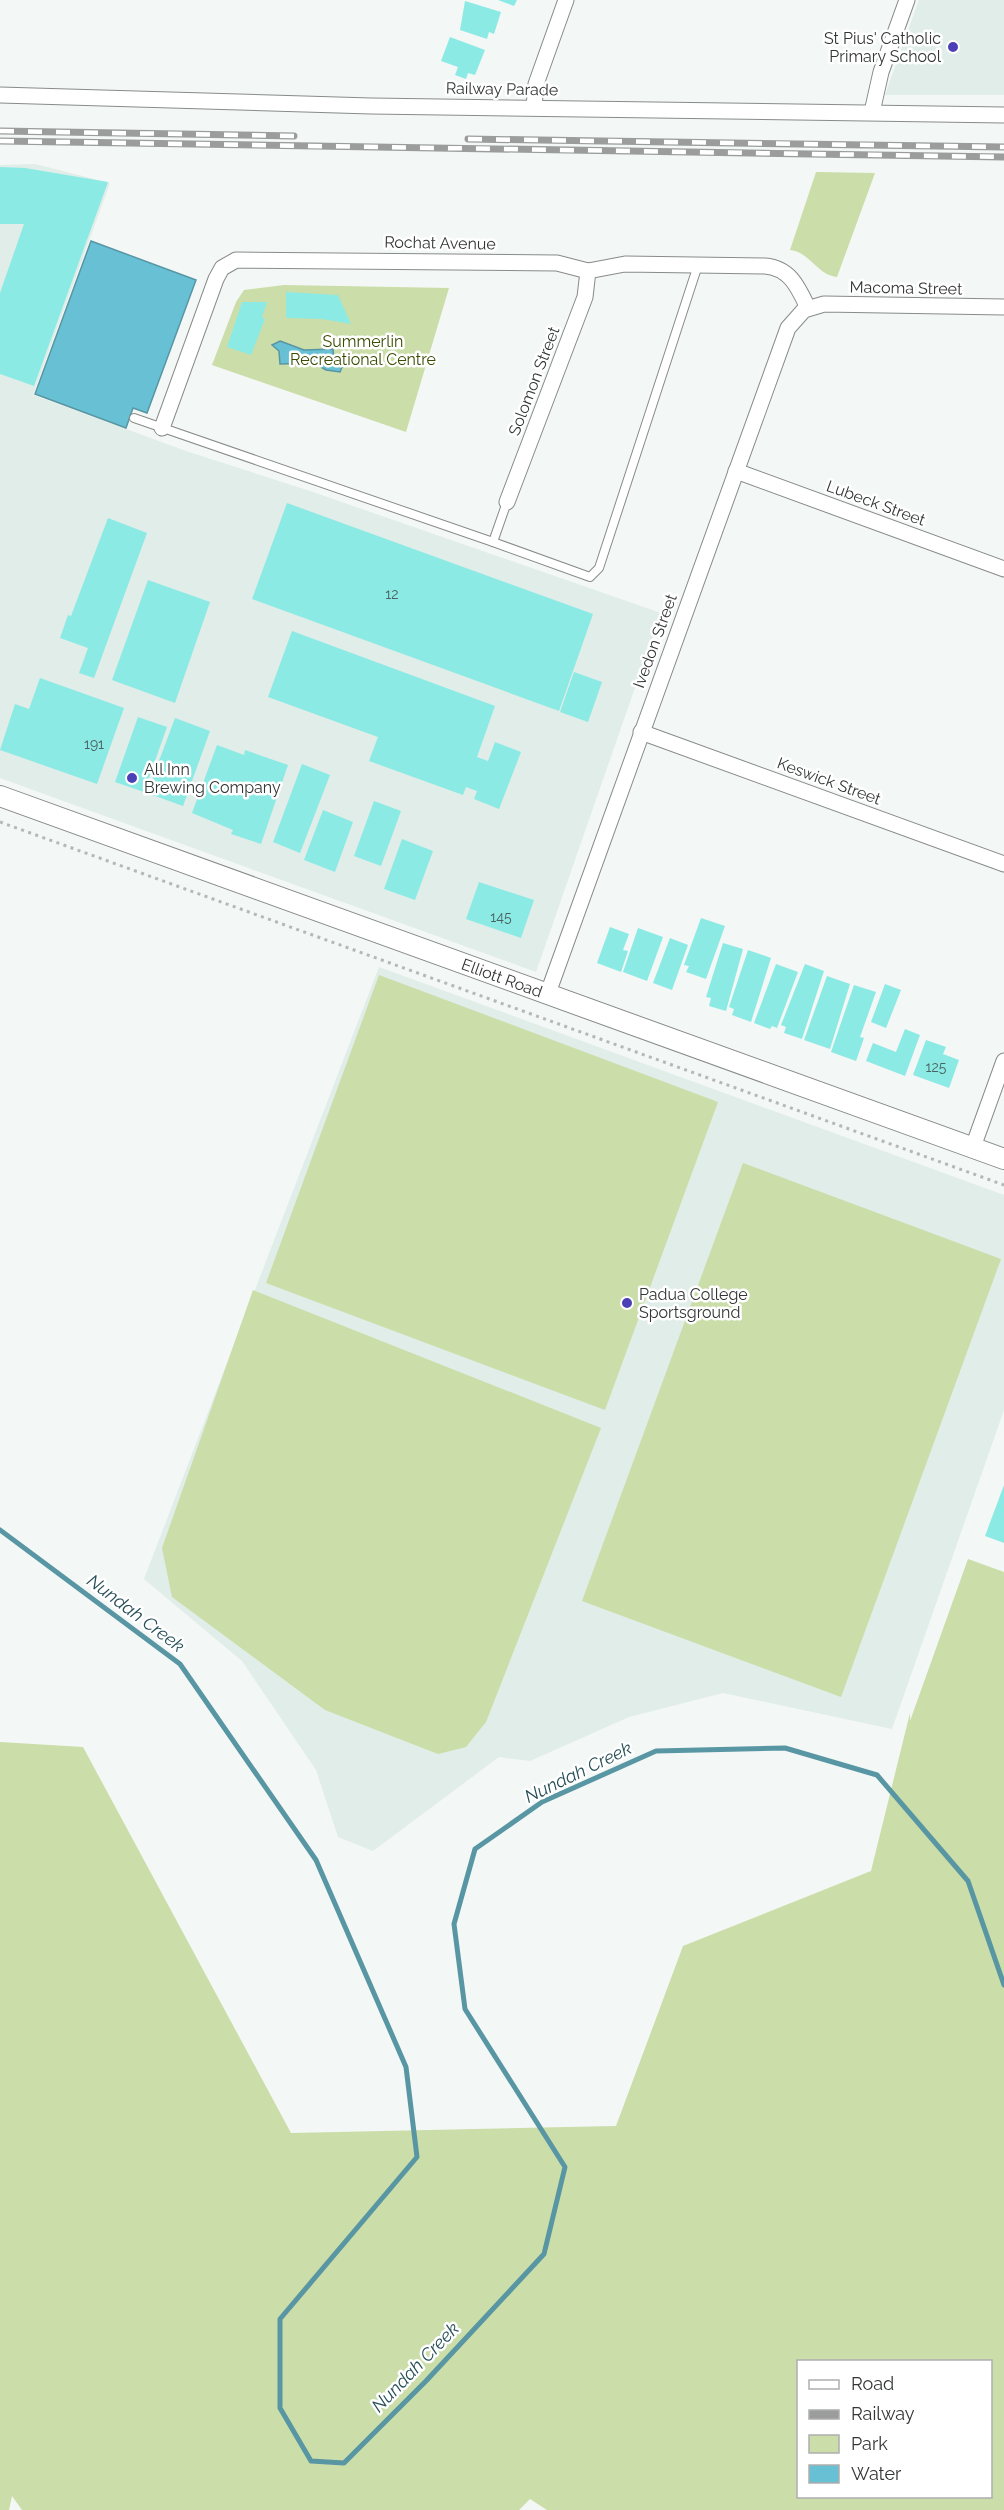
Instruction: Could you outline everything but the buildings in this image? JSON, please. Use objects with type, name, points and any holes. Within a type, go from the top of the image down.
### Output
[{"type":"street","points":[[534,107],[536,84],[566,0]]},
{"type":"street","points":[[872,112],[881,72],[907,0]]},
{"type":"street","name":"Railway Parade","points":[[0,95],[1004,115]]},
{"type":"street","name":"Rochat Avenue","points":[[162,428],[216,279],[222,268],[230,262],[241,259],[546,262],[565,264],[588,271],[625,264],[780,268],[792,278],[808,308]]},
{"type":"street","name":"Solomon Street","points":[[507,502],[585,297],[588,271]]},
{"type":"street","name":"Macoma Street","points":[[808,308],[824,304],[1004,307]]},
{"type":"street","name":"Ivedon Street","points":[[548,993],[784,334],[795,318],[808,308]]},
{"type":"street","name":"Lubeck Street","points":[[736,471],[1004,569]]},
{"type":"street","name":"Keswick Street","points":[[641,732],[1004,864]]},
{"type":"street","name":"Elliott Road","points":[[0,796],[1004,1159]]},
{"type":"street","points":[[973,1147],[1004,1061]]},
{"type":"lane","points":[[134,418],[590,577],[599,568],[698,266]]},
{"type":"lane","points":[[493,542],[507,502]]},
{"type":"path","points":[[0,822],[1004,1185]]},
{"type":"shaded area","name":"St Pius' Catholic Primary School","points":[[919,0],[1004,0],[1004,95],[885,95]]},
{"type":"shaded area","points":[[35,164],[110,183],[33,395],[186,451],[310,491],[661,613],[536,972],[0,778],[0,165]]},
{"type":"shaded area","name":"Padua College Sportsground","points":[[379,967],[1004,1195],[1004,1410],[892,1729],[723,1693],[629,1717],[530,1761],[499,1757],[373,1851],[338,1837],[316,1770],[242,1661],[144,1579]]},
{"type":"green space","points":[[816,172],[875,173],[837,277],[824,272],[803,255],[790,250]]},
{"type":"green space","name":"Summerlin Recreational Centre","points":[[284,285],[449,288],[406,432],[212,365],[236,302],[244,290]]},
{"type":"green space","points":[[379,975],[718,1102],[605,1410],[266,1283]]},
{"type":"green space","points":[[743,1163],[1001,1259],[841,1697],[582,1601]]},
{"type":"green space","points":[[253,1290],[601,1428],[486,1722],[466,1747],[438,1754],[325,1710],[172,1597],[162,1548]]},
{"type":"green space","points":[[968,1559],[1004,1572],[1004,2510],[547,2510],[530,2499],[519,2510],[22,2510],[12,2496],[9,2510],[0,2510],[0,1742],[83,1747],[291,2133],[616,2126],[683,1946],[871,1871],[910,1713],[910,1721]]},
{"type":"water","points":[[91,241],[196,280],[147,413],[133,408],[126,428],[35,394]]},
{"type":"water","points":[[280,341],[304,350],[333,349],[334,361],[342,367],[340,372],[326,370],[314,363],[280,364],[279,351],[272,345]]},
{"type":"waterway","name":"Nundah Creek","points":[[0,1530],[180,1664],[316,1860],[406,2067],[417,2157],[280,2319],[280,2408],[311,2461],[344,2463],[426,2381],[544,2254],[565,2167],[465,2009],[454,1924],[475,1849],[542,1802],[656,1751],[785,1748],[877,1775],[968,1881],[1004,1985]]},
{"type":"railway","points":[[0,131],[294,136]]},
{"type":"railway","points":[[468,139],[1004,147]]},
{"type":"railway","points":[[0,141],[1004,157]]},
{"type":"place","name":"St Pius' Catholic Primary School","points":[[953,47]]},
{"type":"place","name":"All Inn Brewing Company","points":[[132,778]]},
{"type":"place","name":"Padua College Sportsground","points":[[627,1303]]}]
